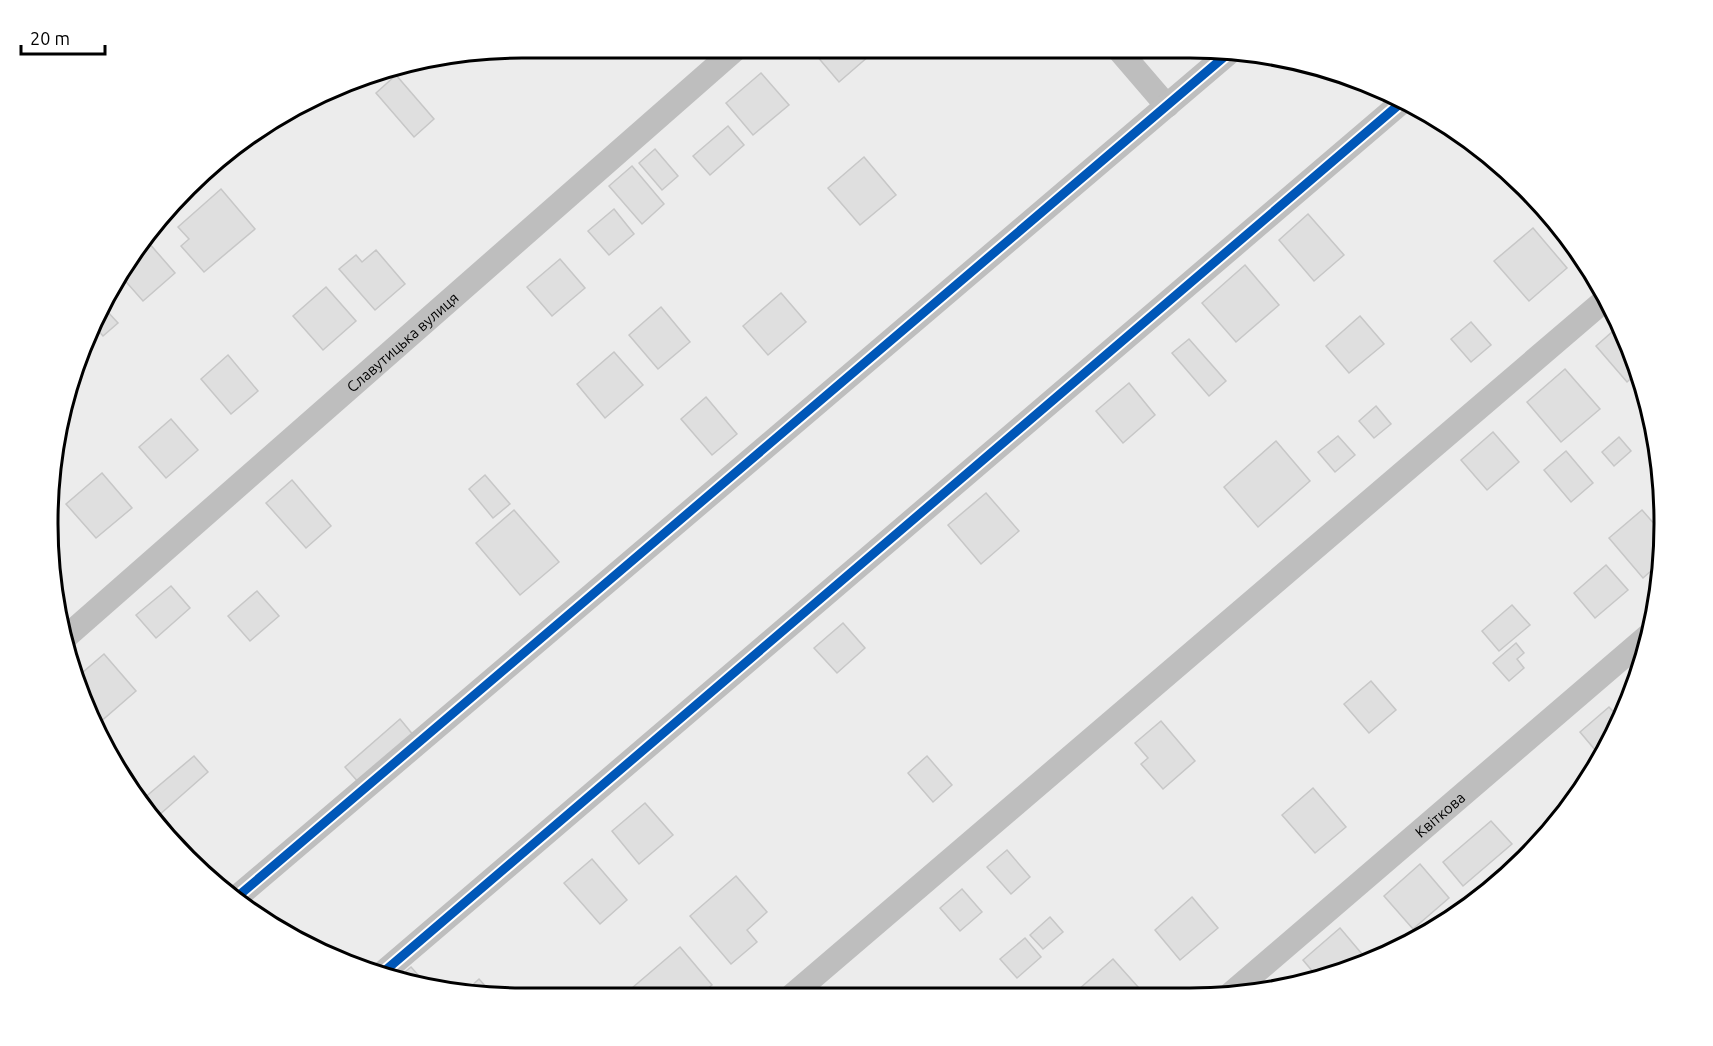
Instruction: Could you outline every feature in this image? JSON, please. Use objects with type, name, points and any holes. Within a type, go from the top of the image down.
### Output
[{"type":"street","name":"Славутицька вулиця","points":[[71,632],[726,58]]},
{"type":"street","points":[[1126,58],[1167,106]]},
{"type":"street","points":[[242,893],[1222,59]]},
{"type":"street","points":[[389,968],[1396,107]]},
{"type":"street","points":[[800,988],[1600,305]]},
{"type":"street","name":"Квіткова","points":[[1241,985],[1639,643]]},
{"type":"shaded area","points":[[1190,58],[1251,62],[1310,74],[1368,94],[1422,121],[1473,154],[1518,195],[1559,240],[1592,291],[1607,318],[1630,374],[1646,432],[1651,462],[1654,493],[1654,553],[1646,614],[1639,643],[1607,728],[1559,806],[1518,851],[1473,892],[1395,940],[1310,972],[1251,984],[1220,987],[523,988],[462,984],[403,972],[345,952],[291,925],[240,892],[195,851],[154,806],[106,728],[83,672],[67,614],[59,553],[58,523],[62,462],[74,403],[106,318],[137,265],[174,217],[240,154],[318,106],[374,83],[432,67],[493,59]]},
{"type":"building","points":[[819,58],[867,58],[839,82]]},
{"type":"building","points":[[761,73],[789,105],[753,135],[726,103]]},
{"type":"building","points":[[397,76],[434,119],[414,137],[376,93]]},
{"type":"building","points":[[728,126],[744,145],[710,175],[693,156]]},
{"type":"building","points":[[655,149],[678,176],[662,190],[639,163]]},
{"type":"building","points":[[864,157],[896,195],[860,225],[828,188]]},
{"type":"building","points":[[632,166],[664,204],[642,224],[609,186]]},
{"type":"building","points":[[221,189],[255,229],[204,272],[181,246],[189,239],[178,227]]},
{"type":"building","points":[[614,209],[634,234],[609,255],[588,231]]},
{"type":"building","points":[[1308,214],[1344,255],[1314,281],[1279,240]]},
{"type":"building","points":[[1533,228],[1567,268],[1529,301],[1494,261]]},
{"type":"building","points":[[151,245],[175,273],[143,301],[126,282]]},
{"type":"building","points":[[376,250],[405,284],[375,310],[339,269],[356,255],[362,262]]},
{"type":"building","points":[[560,259],[585,288],[552,316],[527,287]]},
{"type":"building","points":[[1245,265],[1279,305],[1236,342],[1202,303]]},
{"type":"building","points":[[326,287],[356,321],[323,350],[293,316]]},
{"type":"building","points":[[781,293],[806,322],[768,355],[743,326]]},
{"type":"building","points":[[661,307],[690,342],[658,369],[629,335]]},
{"type":"building","points":[[109,313],[118,323],[103,336],[100,332]]},
{"type":"building","points":[[1360,316],[1384,344],[1349,373],[1326,346]]},
{"type":"building","points":[[1471,322],[1491,345],[1471,362],[1451,339]]},
{"type":"building","points":[[1613,331],[1631,378],[1627,382],[1596,346]]},
{"type":"building","points":[[1189,339],[1226,381],[1209,396],[1172,353]]},
{"type":"building","points":[[614,352],[643,385],[605,418],[577,384]]},
{"type":"building","points":[[228,355],[258,391],[231,414],[201,379]]},
{"type":"building","points":[[1565,369],[1600,409],[1561,442],[1527,402]]},
{"type":"building","points":[[1129,383],[1155,415],[1123,443],[1096,411]]},
{"type":"building","points":[[706,397],[737,434],[712,455],[681,419]]},
{"type":"building","points":[[1376,406],[1391,424],[1374,438],[1359,421]]},
{"type":"building","points":[[171,419],[198,450],[166,478],[139,447]]},
{"type":"building","points":[[1493,432],[1519,462],[1487,490],[1461,460]]},
{"type":"building","points":[[1338,436],[1355,455],[1335,472],[1318,452]]},
{"type":"building","points":[[1619,437],[1631,451],[1614,466],[1602,452]]},
{"type":"building","points":[[1276,441],[1310,481],[1258,527],[1224,487]]},
{"type":"building","points":[[1566,451],[1593,483],[1571,502],[1544,470]]},
{"type":"building","points":[[102,473],[132,508],[96,538],[66,504]]},
{"type":"building","points":[[485,475],[510,504],[493,518],[469,489]]},
{"type":"building","points":[[292,480],[331,526],[306,548],[266,503]]},
{"type":"building","points":[[986,493],[1019,531],[981,564],[948,525]]},
{"type":"building","points":[[514,510],[559,562],[520,595],[476,543]]},
{"type":"building","points":[[1642,510],[1654,524],[1652,570],[1643,578],[1609,538]]},
{"type":"building","points":[[1606,565],[1628,590],[1595,618],[1574,593]]},
{"type":"building","points":[[171,586],[190,608],[156,638],[136,615]]},
{"type":"building","points":[[257,591],[279,616],[250,641],[228,616]]},
{"type":"building","points":[[1512,605],[1530,625],[1499,651],[1482,631]]},
{"type":"building","points":[[843,623],[865,648],[837,673],[814,648]]},
{"type":"building","points":[[1516,643],[1524,653],[1517,659],[1524,668],[1509,681],[1493,663]]},
{"type":"building","points":[[104,654],[136,691],[102,720],[83,672]]},
{"type":"building","points":[[1371,681],[1396,710],[1369,733],[1344,704]]},
{"type":"building","points":[[1609,707],[1614,712],[1595,750],[1580,732]]},
{"type":"building","points":[[400,719],[414,736],[359,783],[345,767]]},
{"type":"building","points":[[1161,721],[1195,761],[1163,789],[1141,764],[1148,758],[1135,743]]},
{"type":"building","points":[[194,756],[208,772],[161,814],[147,796]]},
{"type":"building","points":[[927,756],[952,785],[933,802],[908,773]]},
{"type":"building","points":[[1313,788],[1346,827],[1315,853],[1282,815]]},
{"type":"building","points":[[645,803],[673,835],[639,864],[612,831]]},
{"type":"building","points":[[1491,821],[1512,844],[1463,886],[1443,862]]},
{"type":"building","points":[[1007,850],[1030,877],[1011,894],[987,867]]},
{"type":"building","points":[[592,859],[627,900],[600,924],[564,883]]},
{"type":"building","points":[[1420,864],[1449,898],[1413,929],[1384,896]]},
{"type":"building","points":[[736,876],[767,912],[747,930],[757,942],[731,964],[690,916]]},
{"type":"building","points":[[962,889],[982,912],[960,931],[940,908]]},
{"type":"building","points":[[1192,897],[1218,928],[1180,960],[1155,930]]},
{"type":"building","points":[[1050,917],[1063,932],[1043,949],[1030,935]]},
{"type":"building","points":[[1340,928],[1362,954],[1312,971],[1303,960]]},
{"type":"building","points":[[1025,938],[1041,957],[1017,978],[1000,959]]},
{"type":"building","points":[[680,947],[712,985],[708,988],[632,988]]},
{"type":"building","points":[[1113,959],[1139,988],[1080,988]]},
{"type":"building","points":[[411,967],[419,976],[405,972]]},
{"type":"building","points":[[479,979],[485,986],[473,985]]},
{"type":"cycle path","points":[[242,893],[1221,59]]},
{"type":"cycle path","points":[[389,968],[1396,107]]}]
